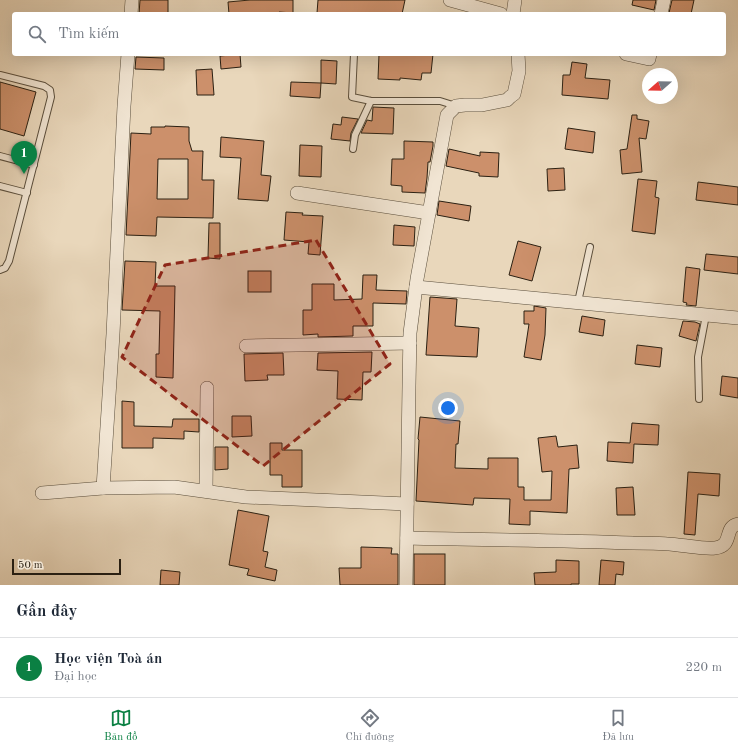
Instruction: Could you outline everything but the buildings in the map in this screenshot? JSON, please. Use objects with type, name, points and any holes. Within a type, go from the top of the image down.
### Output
[{"type":"street","points":[[131,12],[132,0]]},
{"type":"street","points":[[450,0],[494,12]]},
{"type":"street","points":[[514,12],[515,0]]},
{"type":"street","points":[[661,12],[664,0]]},
{"type":"street","points":[[103,488],[128,56]]},
{"type":"street","points":[[406,585],[410,342],[416,287],[447,115],[456,106],[482,105],[507,100],[514,94],[519,71],[518,56]]},
{"type":"street","points":[[635,56],[649,59],[650,56]]},
{"type":"street","points":[[297,193],[429,213]]},
{"type":"street","points":[[416,287],[738,318]]},
{"type":"street","points":[[246,346],[410,342]]},
{"type":"street","points":[[206,492],[207,388]]},
{"type":"street","points":[[42,493],[103,488],[174,487],[246,497],[408,504]]},
{"type":"street","points":[[407,538],[672,544],[712,548],[725,544],[730,529],[738,524]]},
{"type":"lane","points":[[354,56],[352,97],[371,101],[440,101],[456,106]]},
{"type":"lane","points":[[0,75],[44,86],[50,90],[51,97],[9,261],[4,268],[0,270]]},
{"type":"lane","points":[[353,149],[355,135],[371,101]]},
{"type":"lane","points":[[0,156],[34,165]]},
{"type":"lane","points":[[0,186],[27,193]]},
{"type":"lane","points":[[578,302],[590,247]]},
{"type":"lane","points":[[700,399],[698,357],[706,315]]},
{"type":"highlighted area","points":[[316,240],[390,364],[263,466],[122,357],[165,265]]},
{"type":"place","name":"Học viện Toà án","points":[[24,174]]}]
